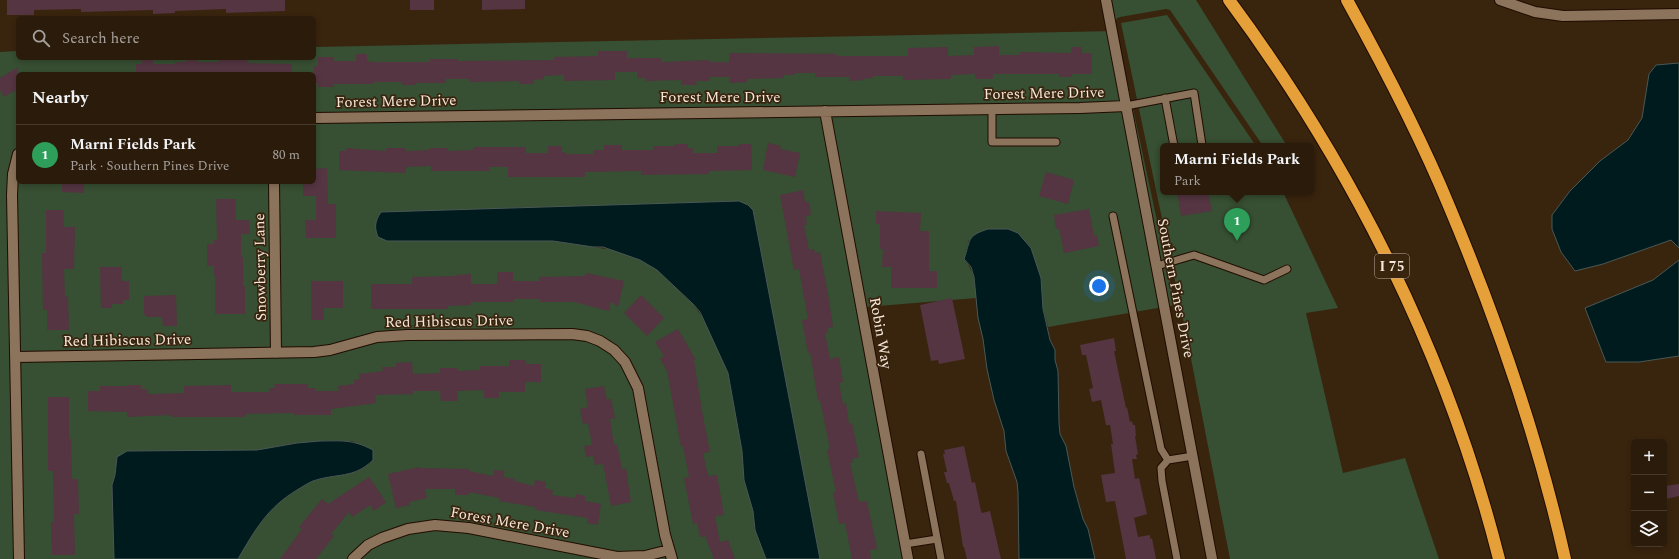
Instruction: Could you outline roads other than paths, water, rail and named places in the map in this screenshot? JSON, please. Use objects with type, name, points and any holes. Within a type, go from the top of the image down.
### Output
[{"type":"highway","name":"I 75","points":[[1230,0],[1282,74],[1323,139],[1388,257],[1420,327],[1448,397],[1471,462],[1499,559]]},
{"type":"highway","points":[[1347,0],[1418,136],[1449,205],[1477,274],[1511,369],[1538,454],[1555,515],[1565,559]]},
{"type":"street","name":"Southern Pines Drive","points":[[1106,0],[1212,559]]},
{"type":"street","points":[[1500,0],[1535,12],[1563,16],[1679,14]]},
{"type":"street","name":"Forest Mere Drive","points":[[316,118],[825,112],[1126,106]]},
{"type":"street","name":"Robin Way","points":[[825,112],[908,559]]},
{"type":"street","points":[[16,162],[13,174],[12,195],[19,559]]},
{"type":"street","name":"Snowberry Lane","points":[[274,184],[276,353]]},
{"type":"street","name":"Red Hibiscus Drive","points":[[16,357],[319,352],[378,337],[406,335],[572,334],[587,336],[600,341],[614,350],[625,362],[638,388],[670,555]]},
{"type":"street","name":"Forest Mere Drive","points":[[353,559],[368,545],[382,538],[408,529],[435,525],[468,528],[617,557],[670,555]]},
{"type":"lane","points":[[1126,106],[1194,93],[1202,143]]},
{"type":"lane","points":[[1165,98],[1173,143]]},
{"type":"lane","points":[[992,109],[992,142],[1056,142]]},
{"type":"lane","points":[[1113,216],[1161,449],[1168,460]]},
{"type":"lane","points":[[1157,266],[1194,255],[1264,280],[1287,269]]},
{"type":"lane","points":[[921,454],[941,559]]},
{"type":"lane","points":[[1177,559],[1162,481],[1161,468],[1168,460],[1193,456]]},
{"type":"lane","points":[[905,544],[937,539]]},
{"type":"water","points":[[1679,63],[1679,248],[1671,240],[1603,264],[1575,271],[1561,252],[1552,229],[1552,215],[1570,191],[1600,161],[1628,140],[1642,118],[1649,74],[1656,65]]},
{"type":"water","points":[[739,201],[748,205],[753,210],[820,559],[766,559],[755,530],[753,511],[744,480],[742,451],[728,373],[700,312],[657,270],[640,260],[603,247],[553,241],[387,241],[378,237],[376,230],[376,221],[381,212]]},
{"type":"water","points":[[988,229],[1008,229],[1018,233],[1031,248],[1041,278],[1043,309],[1050,340],[1055,350],[1055,360],[1058,371],[1060,434],[1066,446],[1074,487],[1083,519],[1088,529],[1095,559],[1019,559],[1017,482],[1006,451],[1004,431],[994,400],[987,369],[983,339],[978,318],[974,277],[971,267],[964,259],[970,240],[976,234]]},
{"type":"water","points":[[1679,260],[1679,356],[1639,362],[1606,362],[1585,308],[1653,280]]},
{"type":"water","points":[[347,441],[366,446],[373,450],[373,460],[366,466],[352,473],[313,481],[287,497],[263,520],[238,559],[114,559],[112,485],[117,457],[127,451],[257,450],[297,443]]},
{"type":"place","name":"Marni Fields Park","points":[[1237,241]]}]
